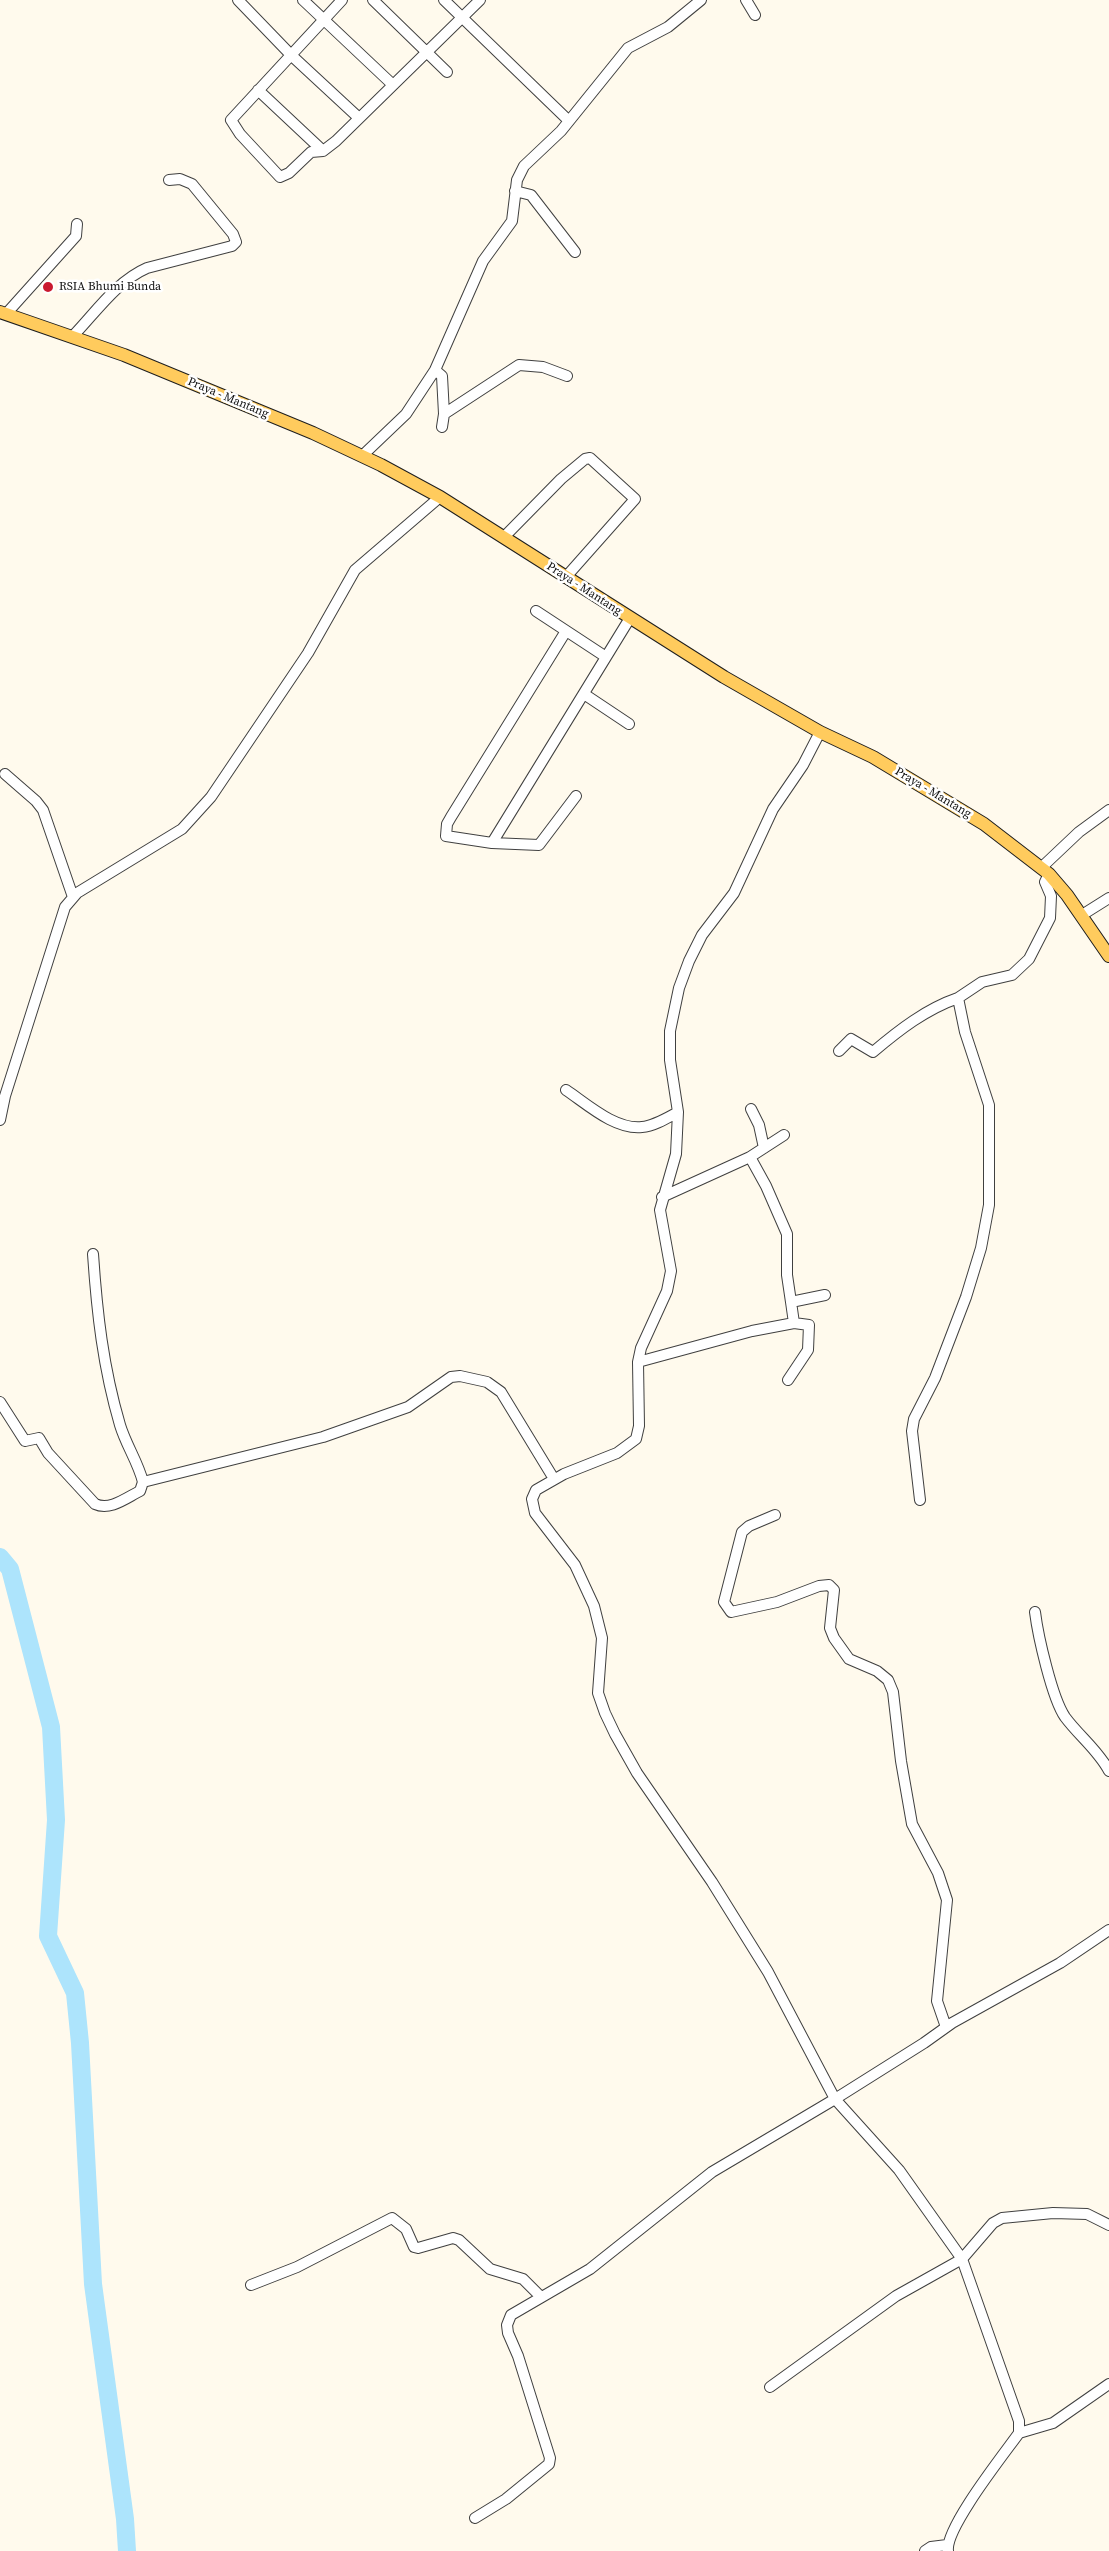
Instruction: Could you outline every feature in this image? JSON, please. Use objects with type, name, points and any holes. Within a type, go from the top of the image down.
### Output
[{"type":"main road","name":"Praya - Mantang","points":[[3,313],[134,358],[362,456],[440,497],[724,678],[820,732],[873,757],[968,813],[1046,870],[1082,915],[1109,956]]},
{"type":"street","points":[[238,0],[291,55],[359,118]]},
{"type":"street","points":[[303,0],[393,85]]},
{"type":"street","points":[[342,0],[230,120],[278,176],[283,177],[289,173],[312,151],[323,151],[480,0]]},
{"type":"street","points":[[373,0],[447,72]]},
{"type":"street","points":[[444,0],[569,121]]},
{"type":"street","points":[[362,456],[406,414],[435,370],[482,261],[512,221],[516,180],[524,166],[569,121],[628,48],[668,27],[701,0]]},
{"type":"street","points":[[746,0],[755,15]]},
{"type":"street","points":[[258,90],[323,151]]},
{"type":"street","points":[[74,336],[120,286],[137,273],[147,268],[232,246],[236,242],[233,234],[192,184],[180,179],[169,180]]},
{"type":"street","points":[[516,191],[531,195],[575,252]]},
{"type":"street","points":[[3,313],[76,236],[77,224]]},
{"type":"street","points":[[444,414],[505,372],[519,365],[543,367],[567,376]]},
{"type":"street","points":[[435,370],[442,376],[444,414],[442,427]]},
{"type":"street","points":[[504,537],[560,479],[585,458],[590,458],[635,499],[565,578]]},
{"type":"street","points":[[0,1120],[5,1096],[47,968],[61,915],[73,897],[174,834],[194,816],[211,797],[308,653],[355,570],[440,497]]},
{"type":"street","points":[[536,611],[606,657]]},
{"type":"street","points":[[492,843],[630,618]]},
{"type":"street","points":[[566,631],[447,824],[446,836],[492,843],[539,845],[576,796]]},
{"type":"street","points":[[584,694],[629,724]]},
{"type":"street","points":[[820,732],[803,765],[773,809],[734,893],[702,936],[689,961],[679,988],[670,1031],[670,1060],[678,1112],[676,1154],[662,1197],[661,1218],[670,1256],[670,1279],[660,1307],[645,1336],[638,1362],[639,1426],[636,1439],[617,1454],[554,1479],[536,1490],[532,1499],[532,1506],[535,1513],[575,1565],[594,1606],[602,1638],[598,1693],[605,1713],[637,1774],[712,1882],[768,1972],[835,2099],[899,2170],[962,2259],[1019,2421],[1020,2433]]},
{"type":"street","points":[[5,774],[36,801],[43,810],[73,897]]},
{"type":"street","points":[[839,1051],[851,1040],[873,1052],[911,1022],[943,1003],[958,998],[982,982],[1012,975],[1029,959],[1050,918],[1051,896],[1045,882],[1046,870],[1078,832],[1109,810]]},
{"type":"street","points":[[1082,915],[1109,898]]},
{"type":"street","points":[[920,1500],[912,1438],[914,1419],[935,1378],[966,1297],[981,1248],[989,1205],[990,1105],[965,1032],[958,998]]},
{"type":"street","points":[[566,1090],[620,1124],[634,1127],[650,1126],[678,1112]]},
{"type":"street","points":[[751,1109],[758,1125],[764,1148]]},
{"type":"street","points":[[662,1197],[750,1157],[784,1134]]},
{"type":"street","points":[[750,1157],[766,1186],[787,1234],[787,1275],[794,1323]]},
{"type":"street","points":[[0,1402],[25,1441],[39,1438],[48,1453],[95,1504],[110,1506],[140,1491],[143,1482],[139,1466],[127,1446],[110,1386],[98,1324],[93,1254]]},
{"type":"street","points":[[791,1302],[825,1295]]},
{"type":"street","points":[[638,1362],[752,1331],[794,1323],[809,1325],[809,1346],[788,1380]]},
{"type":"street","points":[[143,1482],[323,1437],[408,1407],[451,1377],[460,1376],[487,1382],[501,1392],[554,1479]]},
{"type":"street","points":[[775,1515],[749,1526],[742,1532],[724,1602],[731,1612],[777,1602],[819,1586],[829,1585],[834,1590],[830,1628],[841,1650],[849,1659],[877,1671],[888,1680],[893,1692],[901,1761],[912,1824],[938,1873],[947,1900],[937,2001],[946,2027]]},
{"type":"street","points":[[1036,1612],[1057,1702],[1065,1717],[1098,1753],[1109,1771]]},
{"type":"street","points":[[475,2518],[506,2499],[550,2464],[550,2458],[531,2395],[506,2325],[511,2315],[590,2268],[712,2172],[835,2099],[946,2027],[1060,1963],[1109,1930]]},
{"type":"street","points":[[770,2387],[896,2296],[962,2259],[994,2223],[1002,2218],[1053,2213],[1087,2214],[1109,2226]]},
{"type":"street","points":[[251,2285],[297,2267],[392,2218],[406,2229],[414,2246],[418,2248],[452,2238],[458,2240],[490,2270],[523,2279],[541,2297]]},
{"type":"street","points":[[924,2551],[931,2547],[947,2548],[949,2536],[988,2475],[1020,2433],[1053,2423],[1109,2384]]},
{"type":"waterway","points":[[0,1557],[10,1569],[51,1727],[56,1820],[48,1936],[75,1993],[80,2043],[93,2284],[125,2519],[127,2551]]},
{"type":"place","name":"RSIA Bhumi Bunda","points":[[48,287]]}]
